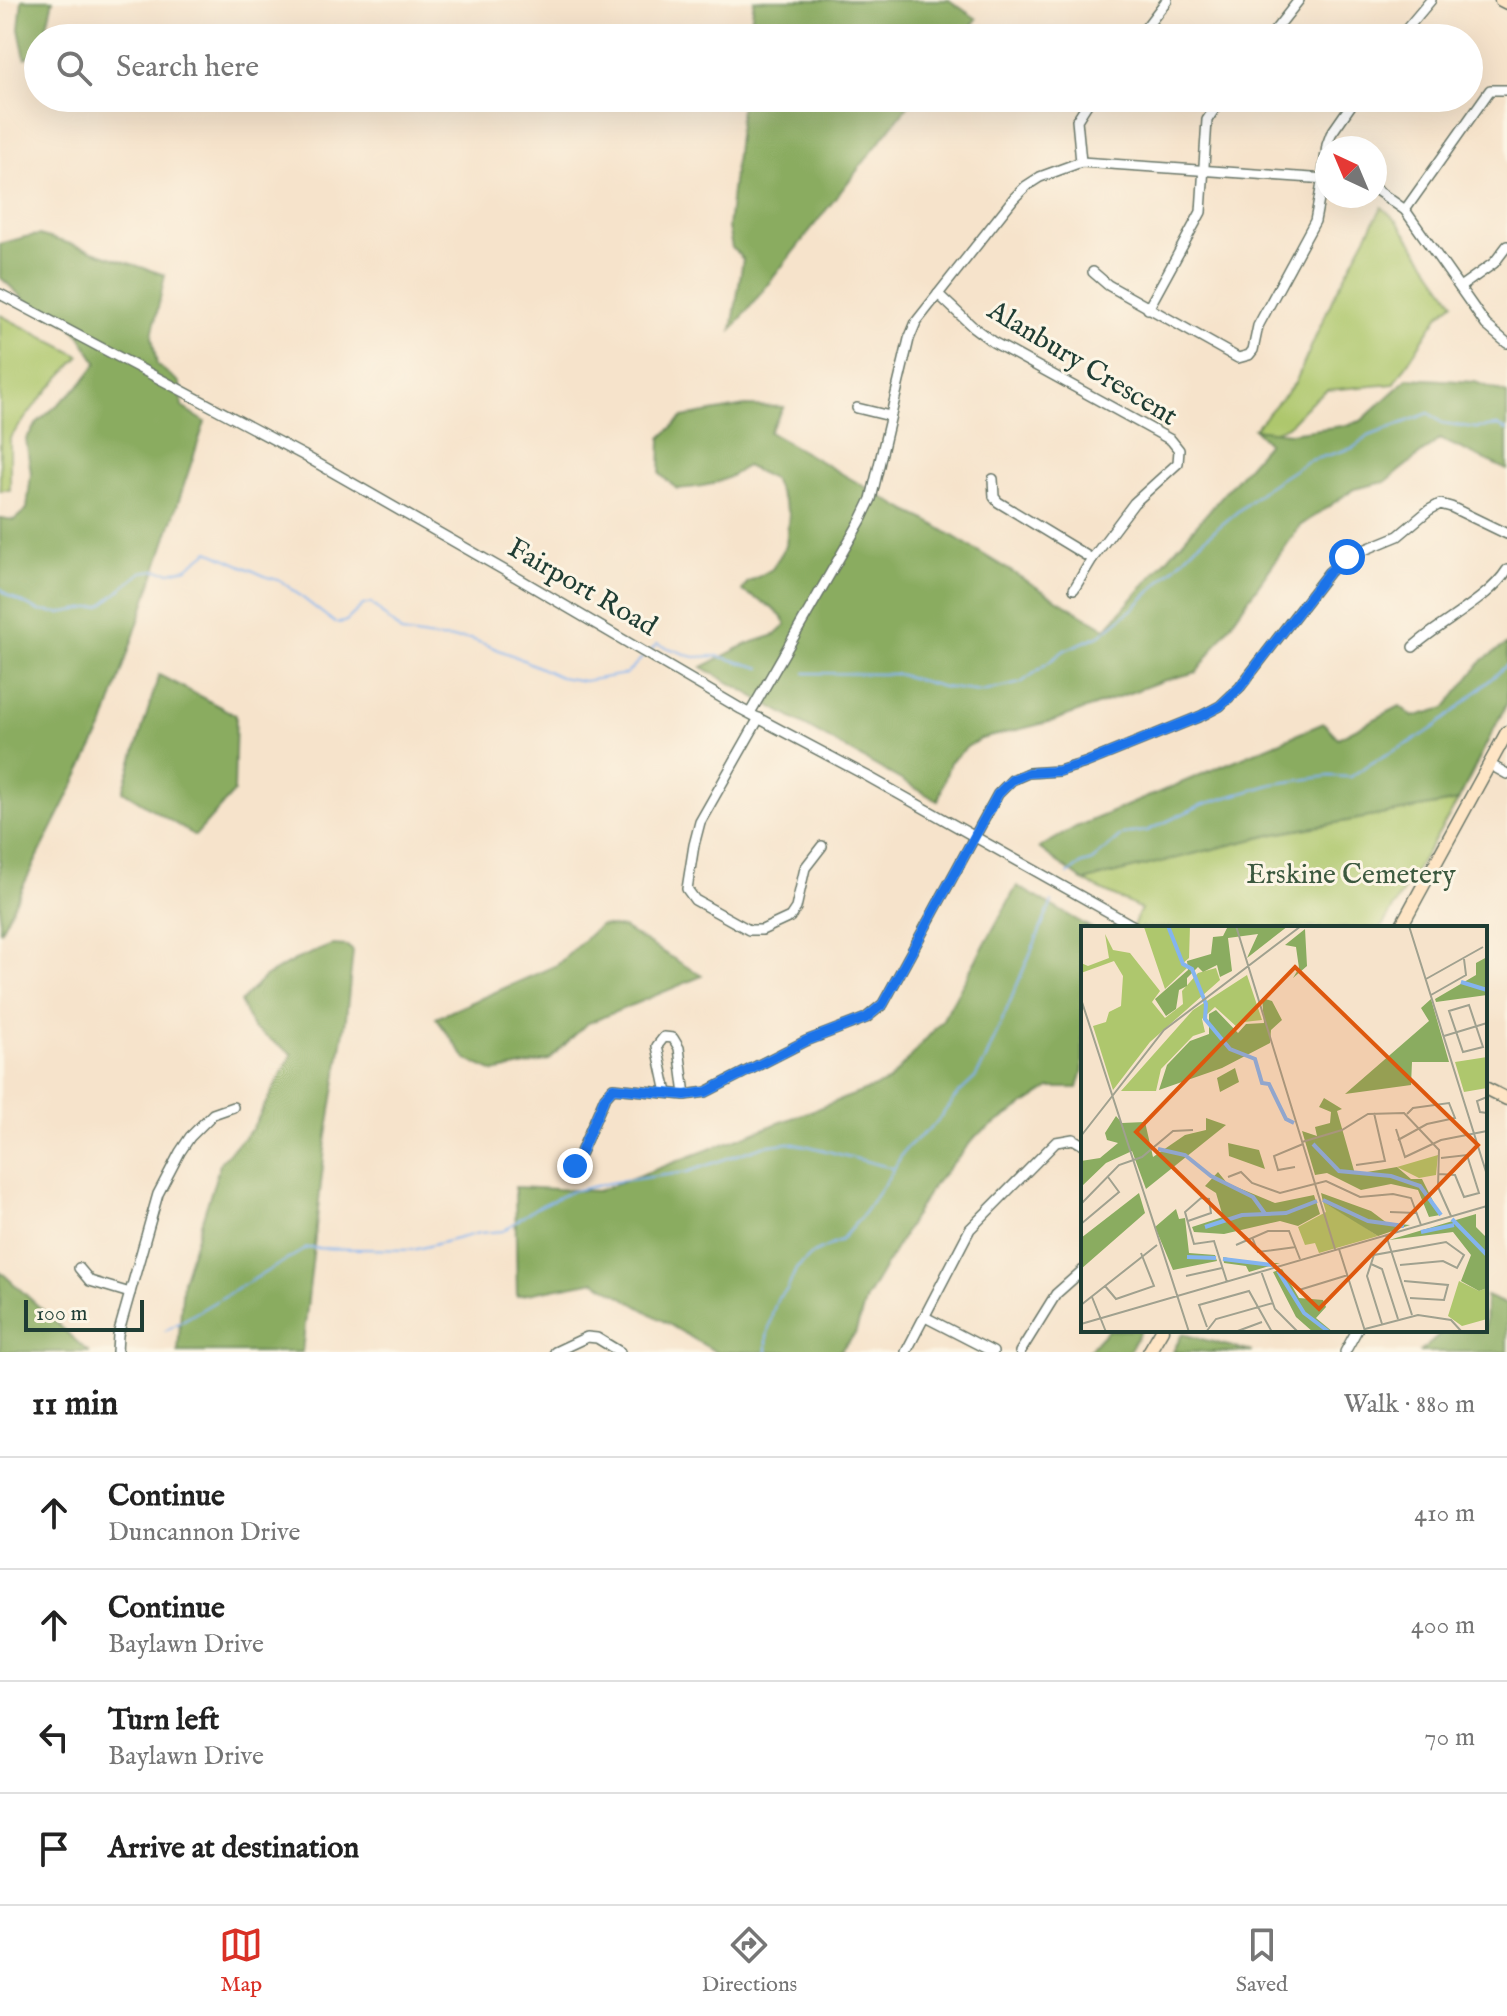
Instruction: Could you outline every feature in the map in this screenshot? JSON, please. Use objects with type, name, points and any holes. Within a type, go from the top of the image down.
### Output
[{"type":"main road","points":[[1501,0],[1507,3]]},
{"type":"main road","points":[[1401,926],[1507,732]]},
{"type":"main road","points":[[1487,1090],[1507,1099]]},
{"type":"main road","points":[[1149,1352],[1161,1332]]},
{"type":"street","points":[[1149,24],[1167,0]]},
{"type":"street","points":[[1280,24],[1299,0]]},
{"type":"street","points":[[1411,24],[1431,0]]},
{"type":"street","points":[[1483,100],[1490,90],[1507,90]]},
{"type":"street","points":[[1081,162],[1077,120],[1082,112]]},
{"type":"street","points":[[1148,309],[1201,212],[1207,120],[1212,112]]},
{"type":"street","points":[[1330,136],[1346,112]]},
{"type":"street","points":[[1405,210],[1474,112]]},
{"type":"street","points":[[822,846],[805,868],[796,908],[790,917],[762,930],[749,930],[695,900],[687,889],[700,822],[871,499],[909,339],[916,322],[1026,186],[1040,177],[1081,162],[1315,177]]},
{"type":"street","points":[[1387,197],[1405,210],[1486,325],[1507,343]]},
{"type":"street","points":[[1093,272],[1108,285],[1148,309],[1238,358],[1249,355],[1258,326],[1315,221],[1318,208]]},
{"type":"street","points":[[1460,287],[1494,263],[1507,246]]},
{"type":"street","name":"Fairport Road","points":[[0,294],[303,455],[755,716],[1133,926]]},
{"type":"street","name":"Alanbury Crescent","points":[[938,294],[993,342],[1171,440],[1179,450],[1178,463],[1134,503],[1092,559],[1074,589]]},
{"type":"street","points":[[857,408],[890,416]]},
{"type":"street","points":[[993,479],[994,497],[998,502],[1092,559]]},
{"type":"street","points":[[575,1166],[605,1097],[613,1088],[685,1095],[706,1092],[806,1041],[866,1018],[883,1004],[998,794],[1012,780],[1028,773],[1059,771],[1085,763],[1220,706],[1240,687],[1329,572],[1347,557],[1398,536],[1440,504],[1507,534]]},
{"type":"street","points":[[1413,647],[1428,633],[1487,593],[1507,570]]},
{"type":"street","points":[[1489,764],[1507,774]]},
{"type":"street","points":[[667,1093],[657,1046],[664,1037],[673,1038],[679,1048],[685,1095]]},
{"type":"street","points":[[117,1352],[118,1335],[158,1194],[190,1137],[213,1114],[233,1107]]},
{"type":"street","points":[[906,1352],[970,1229],[1056,1142],[1073,1139],[1081,1144]]},
{"type":"street","points":[[79,1268],[90,1281],[130,1293]]},
{"type":"street","points":[[1020,1352],[1056,1294],[1081,1272]]},
{"type":"street","points":[[925,1317],[993,1352]]},
{"type":"street","points":[[1345,1352],[1356,1332]]},
{"type":"street","points":[[555,1352],[587,1337],[597,1338],[620,1352]]},
{"type":"green space","points":[[22,0],[53,0],[47,24],[24,24],[24,53],[19,29]]},
{"type":"green space","points":[[754,0],[949,0],[977,19],[973,24],[751,24]]},
{"type":"green space","points":[[740,112],[903,112],[732,330],[743,259],[732,248],[728,228]]},
{"type":"green space","points":[[1383,208],[1397,221],[1454,302],[1439,315],[1394,384],[1327,390],[1288,426],[1273,432],[1254,429],[1295,383],[1333,298]]},
{"type":"green space","points":[[39,235],[165,275],[152,336],[157,365],[180,383],[182,407],[205,422],[104,725],[0,932],[0,518],[14,520],[27,509],[31,473],[26,439],[38,422],[81,384],[97,363],[68,323],[36,310],[0,277],[0,244]]},
{"type":"green space","points":[[0,315],[80,356],[40,399],[10,438],[10,490],[0,490]]},
{"type":"green space","points":[[1408,378],[1475,382],[1507,394],[1507,470],[1440,439],[1385,482],[1354,489],[1300,526],[1197,672],[1162,681],[1053,721],[981,739],[950,762],[938,801],[702,667],[747,644],[775,635],[786,625],[774,609],[742,591],[747,583],[772,569],[786,546],[789,513],[773,479],[746,466],[721,481],[677,489],[660,474],[661,438],[683,417],[745,406],[784,407],[769,432],[928,521],[1106,629],[1268,443],[1254,429],[1290,433],[1361,421]]},
{"type":"green space","points":[[1507,644],[1507,703],[1458,801],[1275,834],[1083,881],[1039,848],[1076,827],[1324,723],[1338,738],[1400,706],[1413,717],[1445,708],[1483,660]]},
{"type":"green space","points":[[159,675],[236,715],[234,792],[195,836],[123,791]]},
{"type":"green space","name":"Erskine Cemetery","points":[[1458,801],[1382,926],[1133,926],[1141,909],[1083,881],[1275,834]]},
{"type":"green space","points":[[1017,886],[1087,926],[1081,926],[1081,1077],[1078,1088],[1050,1088],[976,1136],[929,1191],[866,1299],[855,1334],[839,1352],[716,1352],[595,1281],[517,1296],[515,1187],[598,1191],[888,1082],[942,1021]]},
{"type":"green space","points":[[600,925],[623,928],[702,976],[586,1024],[549,1060],[494,1072],[467,1060],[436,1018],[557,965]]},
{"type":"green space","points":[[332,945],[347,946],[353,951],[346,1018],[325,1148],[302,1352],[178,1352],[183,1280],[221,1161],[252,1129],[292,1054],[253,1028],[240,1002],[266,976]]},
{"type":"green space","points":[[0,1271],[86,1350],[90,1352],[0,1352]]},
{"type":"green space","points":[[1487,1296],[1507,1305],[1507,1352],[1420,1352],[1444,1332],[1487,1332]]},
{"type":"green space","points":[[1106,1332],[1140,1332],[1129,1352],[1087,1352]]},
{"type":"green space","points":[[1182,1334],[1252,1352],[1173,1352]]},
{"type":"waterway","points":[[805,673],[897,674],[943,687],[981,692],[1021,683],[1065,650],[1100,635],[1135,607],[1197,545],[1266,488],[1308,461],[1353,448],[1369,436],[1429,413],[1442,423],[1476,428],[1499,426],[1507,430]]},
{"type":"waterway","points":[[0,588],[7,595],[39,611],[60,613],[101,606],[142,572],[170,572],[187,568],[209,551],[281,581],[335,623],[345,622],[363,605],[371,603],[402,633],[471,639],[560,677],[584,681],[626,674],[642,658]]},
{"type":"waterway","points":[[652,649],[657,644],[694,657],[718,656],[761,668]]},
{"type":"waterway","points":[[1068,874],[1092,861],[1123,834],[1147,831],[1201,805],[1273,784],[1329,776],[1351,777],[1436,726],[1507,665]]},
{"type":"waterway","points":[[767,1352],[773,1311],[796,1269],[813,1253],[840,1241],[888,1179],[905,1149],[935,1124],[957,1095],[975,1078],[1052,902]]},
{"type":"waterway","points":[[165,1331],[307,1248],[413,1250],[479,1233],[503,1231],[534,1209],[572,1191],[687,1172],[763,1146],[787,1143],[808,1146],[892,1168]]},
{"type":"route","points":[[575,1166],[605,1097],[613,1088],[685,1095],[706,1092],[806,1041],[866,1018],[883,1004],[998,794],[1012,780],[1028,773],[1059,771],[1085,763],[1220,706],[1240,687],[1329,572],[1347,557]]}]
